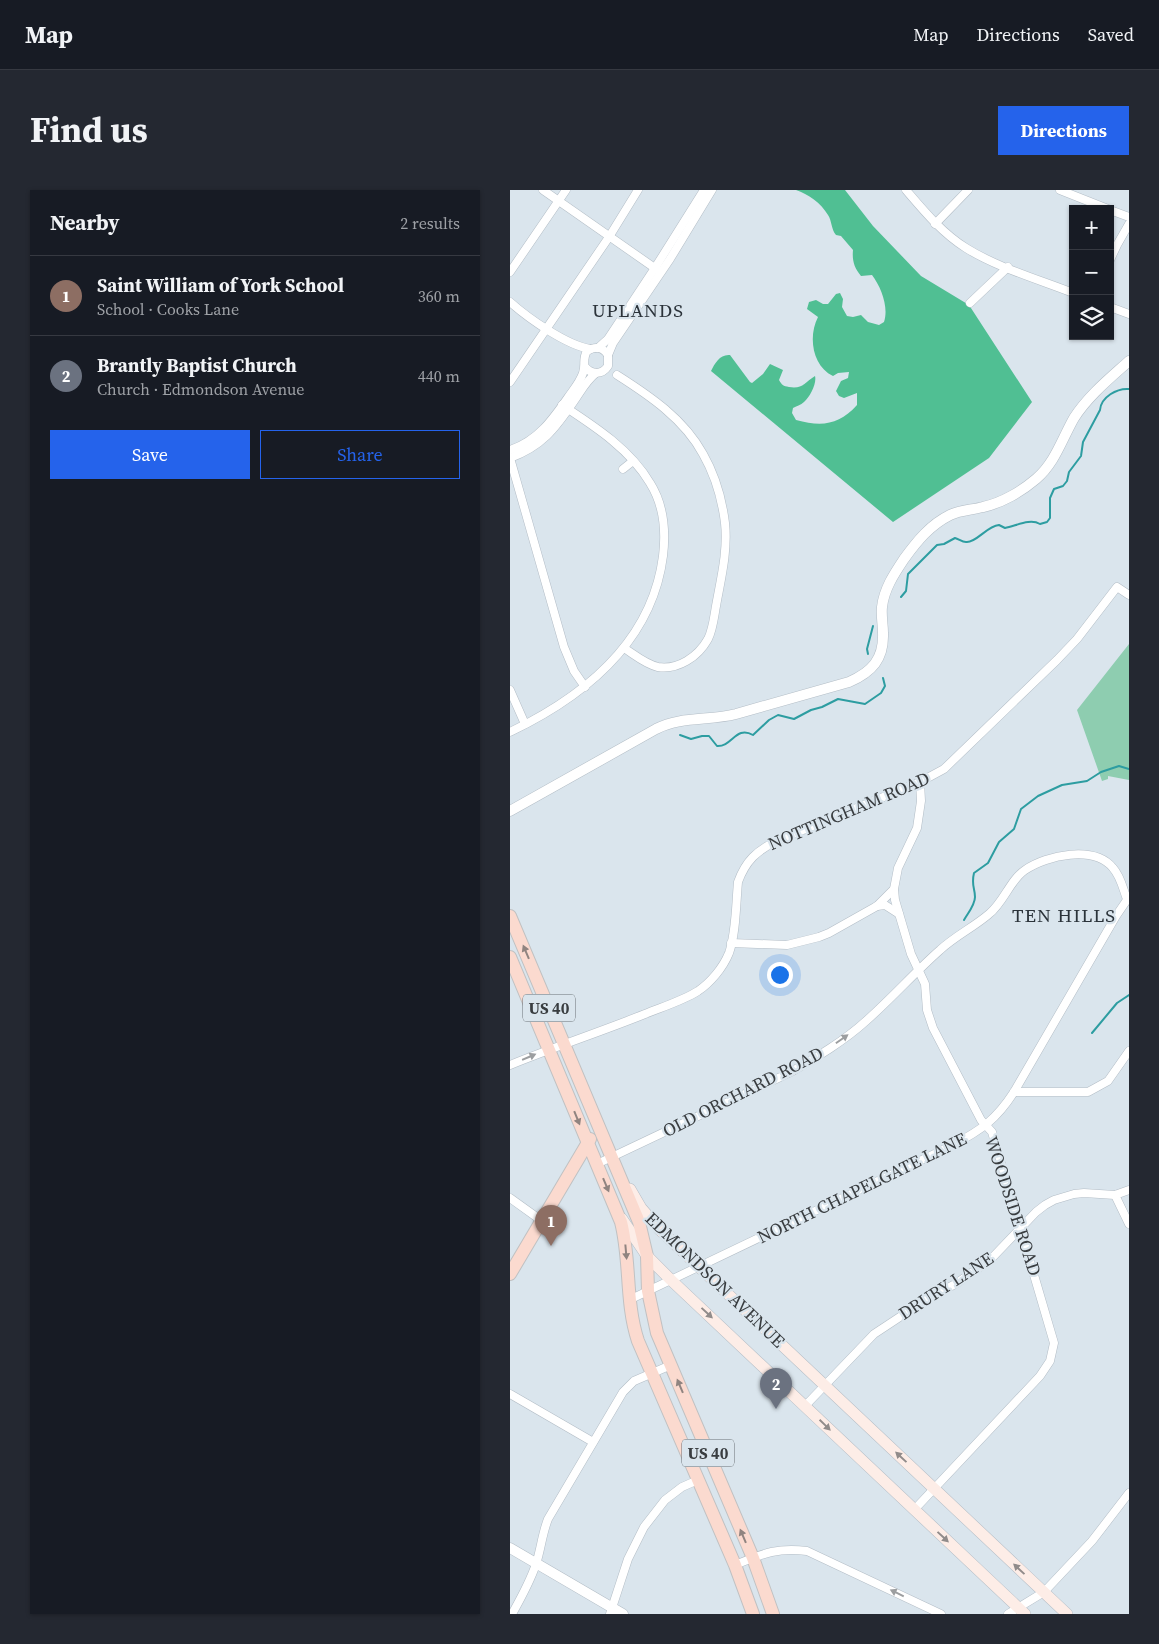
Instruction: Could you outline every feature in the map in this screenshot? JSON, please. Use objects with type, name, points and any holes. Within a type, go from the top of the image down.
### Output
[{"type":"main road","name":"EDMONDSON AVENUE","points":[[510,916],[514,935],[565,1045],[612,1157],[641,1208],[660,1230],[1067,1614]]},
{"type":"main road","name":"EDMONDSON AVENUE","points":[[510,958],[615,1206],[647,1256],[1022,1611]]},
{"type":"main road","points":[[510,1274],[588,1144],[596,1117]]},
{"type":"main road","name":"US 40","points":[[618,1170],[639,1222],[647,1256],[648,1291],[654,1323],[753,1558],[773,1614]]},
{"type":"main road","name":"US 40","points":[[615,1206],[624,1236],[629,1300],[634,1329],[735,1565],[752,1614]]},
{"type":"street","points":[[543,190],[658,270]]},
{"type":"street","points":[[510,272],[566,190]]},
{"type":"street","points":[[510,382],[609,237],[638,190]]},
{"type":"street","points":[[585,687],[574,671],[564,647],[510,458],[527,451],[546,438],[566,407],[580,379],[585,362],[594,348],[608,338],[658,270],[704,190]]},
{"type":"street","points":[[510,450],[526,443],[541,432],[566,407],[585,384],[606,369],[613,342],[658,270],[712,190]]},
{"type":"street","points":[[906,190],[935,224],[968,249],[1008,268],[1069,291]]},
{"type":"street","points":[[935,224],[968,190]]},
{"type":"street","points":[[1060,190],[1099,205]]},
{"type":"street","points":[[1114,211],[1129,217]]},
{"type":"street","points":[[1114,251],[1129,224]]},
{"type":"street","points":[[970,303],[1008,268]]},
{"type":"street","points":[[510,302],[575,346],[588,370],[617,375]]},
{"type":"street","points":[[1114,308],[1129,314]]},
{"type":"street","points":[[575,346],[602,349],[617,375],[675,417],[694,439],[707,460],[722,502],[726,534],[723,570],[712,627],[708,638],[698,652],[684,662],[665,667],[650,664],[624,648]]},
{"type":"street","points":[[510,811],[656,729],[673,722],[721,718],[849,682],[866,674],[878,661],[881,652],[883,643],[882,615],[884,596],[896,571],[920,537],[928,529],[952,514],[1001,501],[1036,479],[1050,463],[1083,406],[1129,361]]},
{"type":"street","points":[[510,732],[566,701],[600,674],[624,648],[642,621],[661,569],[665,539],[662,512],[651,483],[613,441],[566,407]]},
{"type":"street","points":[[623,469],[633,461]]},
{"type":"street","name":"NOTTINGHAM ROAD","points":[[510,1065],[565,1045],[697,991],[714,977],[728,954],[738,882],[742,872],[756,853],[776,841],[920,782],[944,769],[1077,639],[1117,587],[1129,595]]},
{"type":"street","points":[[510,690],[525,724]]},
{"type":"street","name":"WOODSIDE ROAD","points":[[914,1510],[1040,1376],[1050,1361],[1054,1343],[992,1132],[986,1126],[969,1097],[933,1028],[927,1010],[925,984],[911,954],[895,900],[894,889],[902,859],[917,828],[920,808],[920,782]]},
{"type":"street","name":"OLD ORCHARD ROAD","points":[[597,1164],[808,1062],[846,1037],[867,1021],[951,940],[991,913],[1018,876],[1025,870],[1051,858],[1082,855],[1094,856],[1104,860],[1118,874],[1128,898]]},
{"type":"street","points":[[731,943],[775,945],[808,940],[829,933],[877,906],[894,889]]},
{"type":"street","name":"NORTH CHAPELGATE LANE","points":[[629,1300],[952,1146],[986,1126],[1005,1106],[1014,1092],[1128,898]]},
{"type":"street","points":[[877,906],[884,905],[899,914]]},
{"type":"street","points":[[1014,1092],[1088,1092],[1108,1081],[1129,1050]]},
{"type":"street","name":"DRURY LANE","points":[[805,1406],[874,1334],[924,1301],[957,1283],[997,1253],[1045,1205],[1064,1197],[1084,1193],[1115,1195],[1129,1190]]},
{"type":"street","points":[[1115,1195],[1129,1224]]},
{"type":"street","points":[[510,1198],[542,1221]]},
{"type":"street","points":[[512,1614],[522,1598],[536,1563],[548,1519],[628,1386],[640,1378],[671,1365]]},
{"type":"street","points":[[510,1394],[593,1442]]},
{"type":"street","points":[[611,1611],[628,1559],[644,1527],[665,1500],[698,1480]]},
{"type":"street","points":[[1008,1614],[1022,1611],[1044,1592],[1101,1530],[1129,1493]]},
{"type":"street","points":[[510,1548],[611,1611],[624,1614]]},
{"type":"street","points":[[735,1565],[782,1549],[807,1551],[941,1614]]},
{"type":"green space","points":[[796,190],[845,190],[873,226],[921,276],[969,305],[1032,402],[989,458],[893,522],[711,371],[716,362],[723,356],[730,355],[752,383],[763,374],[770,364],[783,370],[779,380],[785,386],[803,385],[815,376],[814,386],[809,397],[803,403],[793,408],[792,413],[796,420],[822,424],[829,423],[844,417],[857,405],[857,393],[844,398],[839,396],[836,391],[841,381],[848,378],[849,372],[838,373],[833,376],[820,365],[816,358],[813,333],[818,317],[807,309],[809,302],[816,300],[823,304],[828,304],[836,294],[840,293],[843,299],[842,307],[847,316],[861,315],[868,322],[879,325],[884,322],[885,304],[872,275],[861,276],[857,270],[854,264],[853,250],[841,236],[836,235],[829,217],[822,207],[805,194]]},
{"type":"green space","points":[[1129,644],[1129,780],[1108,776],[1108,779],[1102,781],[1077,710]]},
{"type":"waterway","points":[[901,597],[906,591],[908,574],[937,545],[944,544],[955,538],[964,542],[971,541],[990,528],[999,525],[1005,528],[1027,522],[1040,524],[1047,522],[1050,518],[1050,498],[1054,489],[1063,486],[1067,481],[1069,472],[1081,456],[1083,442],[1103,401],[1110,394],[1129,389]]},
{"type":"waterway","points":[[868,654],[867,649],[873,626]]},
{"type":"waterway","points":[[680,735],[691,739],[709,736],[717,746],[722,745],[738,734],[747,733],[753,735],[769,720],[778,715],[794,719],[838,699],[865,704],[881,693],[885,686],[883,678]]},
{"type":"waterway","points":[[964,920],[975,900],[974,873],[988,863],[999,842],[1014,829],[1021,809],[1038,796],[1062,785],[1087,781],[1101,772],[1119,766],[1129,769]]},
{"type":"waterway","points":[[1092,1033],[1117,1003],[1129,995]]},
{"type":"place","name":"Saint William of York School","points":[[551,1246]]},
{"type":"place","name":"Brantly Baptist Church","points":[[776,1409]]},
{"type":"district","name":"UPLANDS","points":[[638,310]]},
{"type":"district","name":"TEN HILLS","points":[[1064,915]]}]
